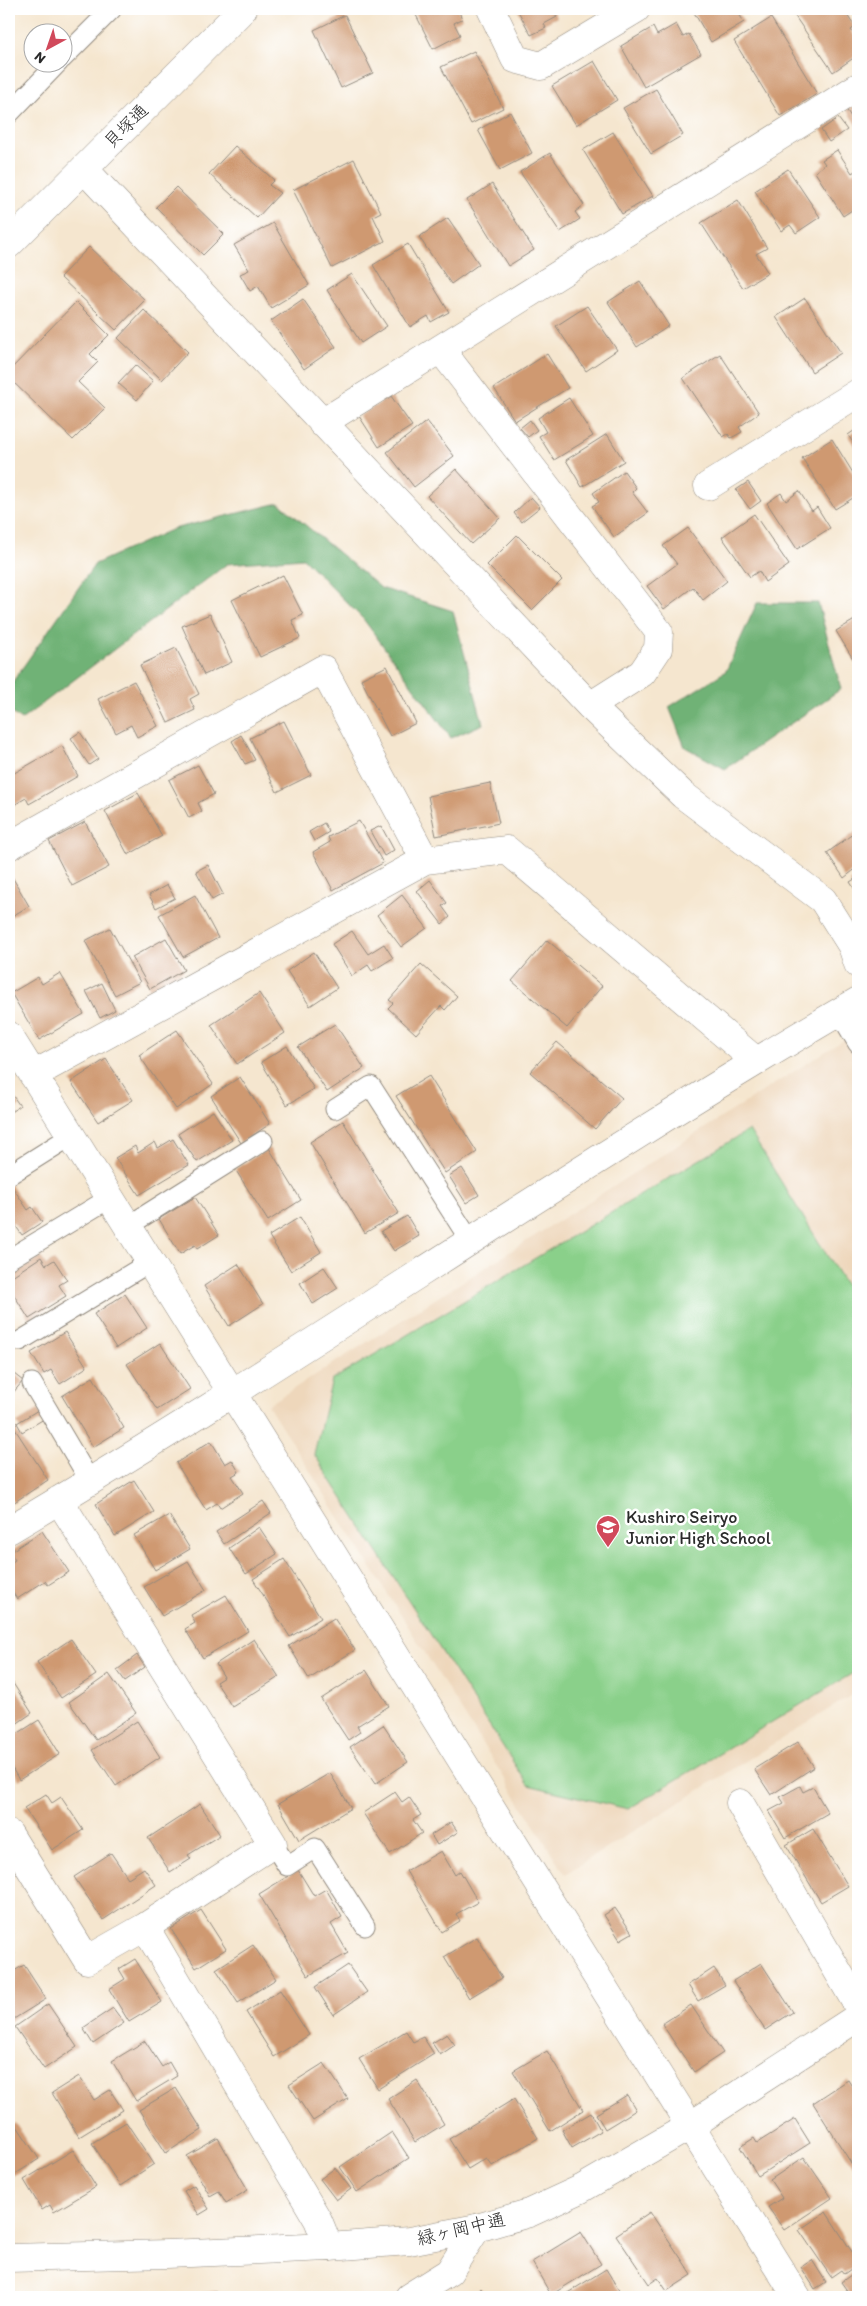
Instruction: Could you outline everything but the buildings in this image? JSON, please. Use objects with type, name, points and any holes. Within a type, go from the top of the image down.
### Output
[{"type":"street","name":"貝塚通","points":[[10,239],[84,169],[244,9]]},
{"type":"street","points":[[491,9],[515,59],[541,66],[636,9]]},
{"type":"street","points":[[322,423],[858,87]]},
{"type":"street","points":[[84,169],[590,706],[683,795],[823,900],[852,946],[858,964]]},
{"type":"street","points":[[441,350],[659,632],[658,649],[642,673],[590,706]]},
{"type":"street","points":[[708,486],[858,393]]},
{"type":"street","points":[[9,846],[323,670],[425,860]]},
{"type":"street","points":[[33,1074],[425,860],[507,850],[756,1061]]},
{"type":"street","points":[[9,1530],[232,1393],[756,1061],[849,1007]]},
{"type":"street","points":[[9,1036],[797,2297]]},
{"type":"street","points":[[9,1834],[87,1960],[145,1926],[273,1844],[59,1500]]},
{"type":"street","points":[[740,1803],[858,2006]]},
{"type":"street","points":[[145,1926],[318,2220],[330,2247]]},
{"type":"street","name":"緑ヶ岡中通","points":[[10,2256],[168,2254],[330,2247],[409,2241],[477,2228],[528,2212],[581,2188],[690,2126],[858,2017]]},
{"type":"street","points":[[410,2297],[449,2272],[477,2228]]},
{"type":"lane","points":[[72,49],[112,9]]},
{"type":"lane","points":[[9,114],[49,72]]},
{"type":"lane","points":[[849,1007],[858,1044]]},
{"type":"lane","points":[[334,1108],[371,1086],[471,1242]]},
{"type":"lane","points":[[9,1175],[71,1136]]},
{"type":"lane","points":[[128,1226],[263,1141]]},
{"type":"lane","points":[[9,1259],[110,1198]]},
{"type":"lane","points":[[20,1341],[150,1262]]},
{"type":"lane","points":[[32,1383],[90,1481]]},
{"type":"lane","points":[[273,1844],[287,1866],[315,1848],[365,1926]]},
{"type":"shaded area","name":"Kushiro Seiryo Junior High School","points":[[858,1031],[858,1691],[565,1874],[268,1405]]},
{"type":"green space","points":[[279,503],[381,588],[453,611],[483,724],[451,738],[364,620],[303,558],[227,564],[21,720],[9,711],[9,687],[95,564],[173,529]]},
{"type":"green space","points":[[757,603],[818,603],[841,689],[725,769],[685,747],[669,707],[726,671]]},
{"type":"green space","name":"Kushiro Seiryo Junior High School","points":[[749,1130],[858,1305],[858,1670],[628,1809],[528,1785],[314,1454],[332,1380]]},
{"type":"place","name":"Kushiro Seiryo Junior High School","points":[[608,1548]]}]
